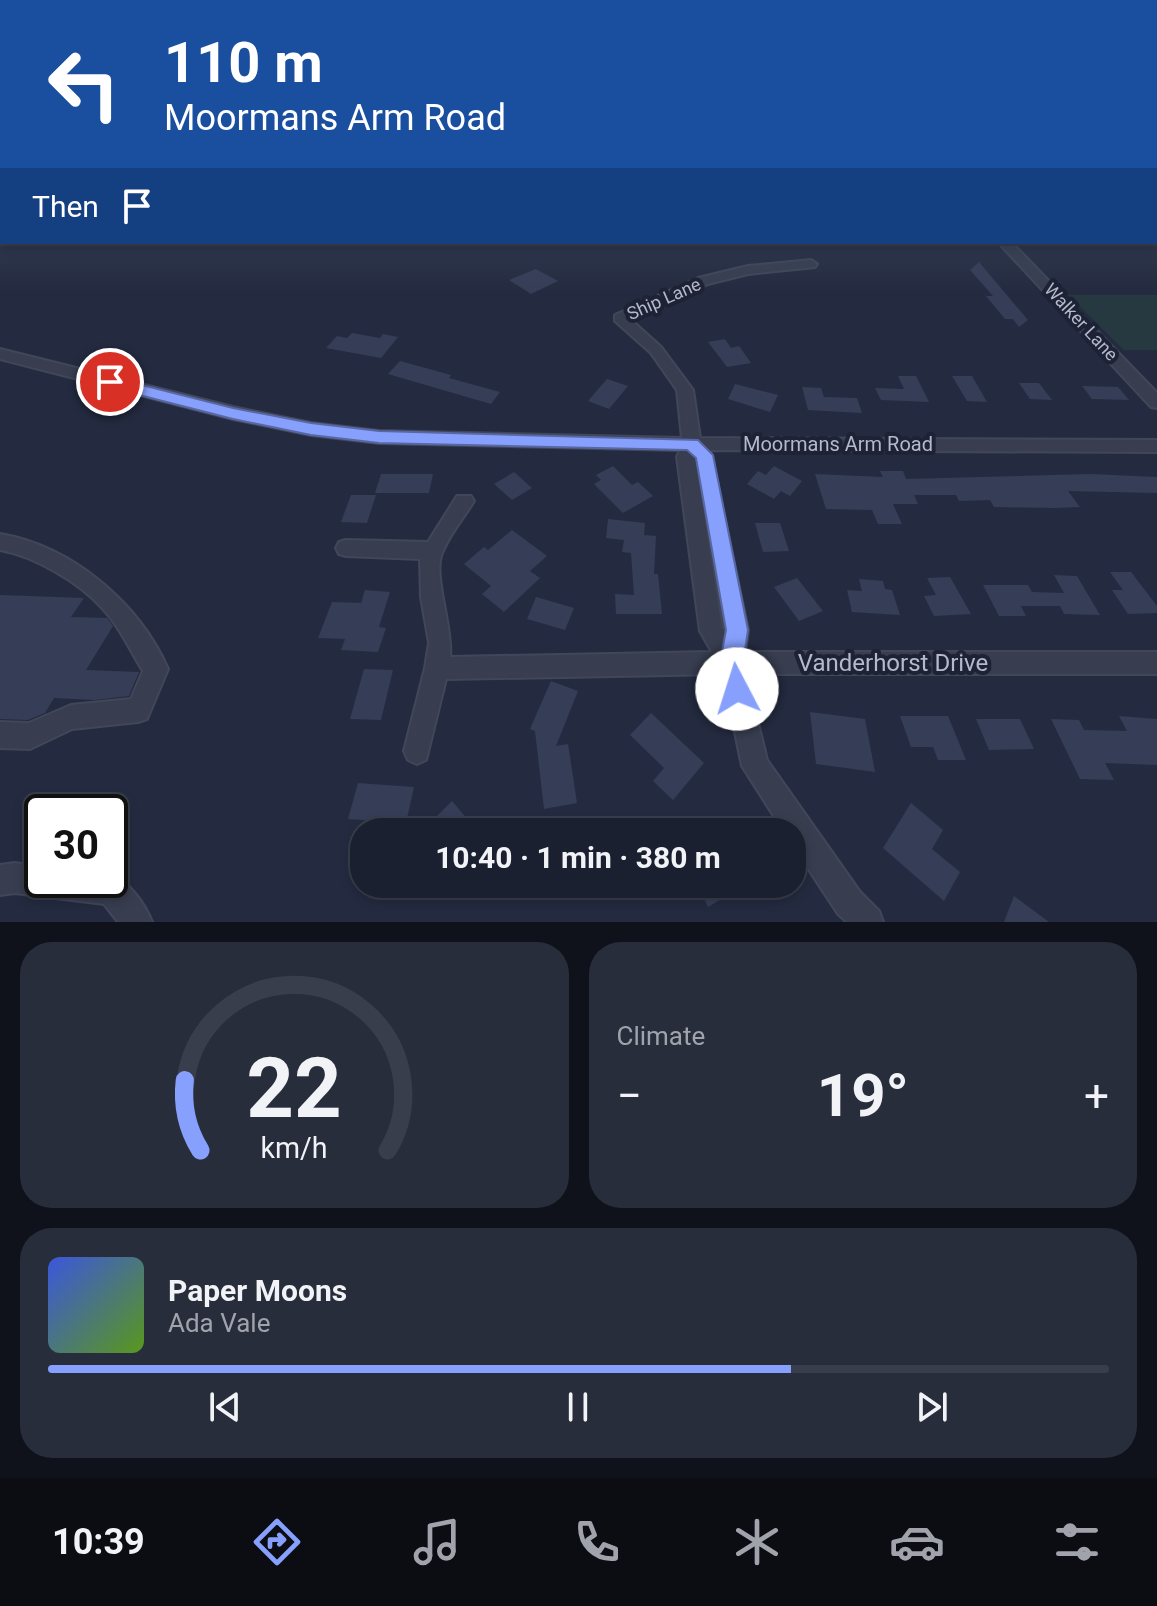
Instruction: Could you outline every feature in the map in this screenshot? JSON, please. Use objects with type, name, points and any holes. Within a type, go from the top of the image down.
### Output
[{"type":"street","name":"Walker Lane","points":[[1006,244],[1157,403]]},
{"type":"street","name":"Ship Lane","points":[[692,444],[685,390],[656,350],[620,318],[703,281],[748,270],[811,264]]},
{"type":"street","name":"Moormans Arm Road","points":[[9,356],[233,413],[311,429],[379,437],[692,444],[1157,446]]},
{"type":"street","points":[[0,369],[9,356]]},
{"type":"street","points":[[692,444],[686,457],[711,631],[732,663],[755,766],[849,903],[868,922]]},
{"type":"street","points":[[417,751],[440,643],[429,567],[433,551],[464,501]]},
{"type":"street","points":[[0,542],[9,542],[59,566],[108,599],[156,669],[138,710],[71,717],[30,736],[0,735]]},
{"type":"street","points":[[346,548],[433,551]]},
{"type":"street","name":"Vanderhorst Drive","points":[[437,668],[732,663],[1157,663]]},
{"type":"street","points":[[0,880],[15,878],[112,890],[137,922]]},
{"type":"shaded area","points":[[1068,295],[1157,295],[1157,350],[1124,350]]},
{"type":"building","points":[[979,262],[1028,320],[1019,327],[1013,319],[1005,319],[986,296],[993,296],[970,270]]},
{"type":"building","points":[[536,269],[558,281],[531,294],[509,280]]},
{"type":"building","points":[[352,333],[380,338],[383,334],[398,337],[381,358],[326,348],[337,336],[347,338]]},
{"type":"building","points":[[725,339],[731,348],[739,346],[751,363],[727,367],[708,342]]},
{"type":"building","points":[[400,361],[500,392],[491,404],[388,374]]},
{"type":"building","points":[[898,376],[916,376],[929,402],[881,400],[875,388],[904,389]]},
{"type":"building","points":[[952,376],[972,376],[987,402],[967,401]]},
{"type":"building","points":[[607,379],[628,386],[609,409],[588,401]]},
{"type":"building","points":[[1019,383],[1039,383],[1052,400],[1030,399]]},
{"type":"building","points":[[735,384],[778,395],[770,412],[728,399]]},
{"type":"building","points":[[1082,386],[1118,387],[1129,400],[1092,399]]},
{"type":"building","points":[[802,387],[821,388],[824,397],[857,398],[862,413],[808,410]]},
{"type":"building","points":[[613,466],[632,485],[638,482],[653,496],[623,513],[594,484],[601,480],[596,475]]},
{"type":"building","points":[[774,466],[802,481],[790,496],[781,491],[774,499],[747,484],[758,471],[766,475]]},
{"type":"building","points":[[880,471],[903,471],[906,479],[1091,474],[1157,477],[1157,493],[1068,491],[1080,507],[1055,508],[994,507],[990,500],[959,501],[956,495],[914,495],[918,504],[893,504],[902,524],[878,524],[872,510],[826,509],[815,474],[883,477]]},
{"type":"building","points":[[514,472],[532,488],[512,500],[494,484]]},
{"type":"building","points":[[381,474],[433,474],[429,493],[375,493]]},
{"type":"building","points":[[351,495],[376,495],[367,523],[341,522]]},
{"type":"building","points":[[608,519],[645,523],[644,535],[656,536],[654,574],[658,574],[662,614],[616,614],[615,594],[634,595],[631,553],[622,552],[624,540],[606,538]]},
{"type":"building","points":[[755,523],[780,523],[789,551],[763,552]]},
{"type":"building","points":[[512,530],[547,556],[530,571],[540,578],[504,612],[482,594],[491,586],[464,564],[484,547],[488,550]]},
{"type":"building","points":[[1110,572],[1131,572],[1157,606],[1157,613],[1128,614],[1112,590],[1123,590]]},
{"type":"building","points":[[1054,575],[1077,576],[1100,615],[1064,614],[1060,606],[1021,606],[1026,616],[999,616],[983,585],[1028,585],[1032,592],[1064,593]]},
{"type":"building","points":[[950,577],[971,614],[934,616],[924,596],[936,595],[927,578]]},
{"type":"building","points":[[797,578],[823,611],[799,621],[774,587]]},
{"type":"building","points":[[859,579],[883,581],[885,589],[892,590],[900,615],[852,612],[847,590],[862,591]]},
{"type":"building","points":[[365,590],[390,592],[379,627],[386,628],[378,652],[341,650],[345,639],[318,638],[332,602],[361,603]]},
{"type":"building","points":[[0,595],[84,598],[71,617],[107,618],[113,626],[86,670],[139,672],[129,696],[95,700],[54,698],[45,713],[28,720],[0,719]]},
{"type":"building","points":[[536,597],[574,608],[565,630],[527,619]]},
{"type":"building","points":[[364,669],[393,670],[381,720],[350,719]]},
{"type":"building","points":[[551,681],[578,691],[556,746],[568,744],[577,803],[544,809],[535,731],[530,729]]},
{"type":"building","points":[[810,712],[865,719],[875,772],[816,764]]},
{"type":"building","points":[[651,713],[704,763],[673,800],[653,781],[664,768],[630,735]]},
{"type":"building","points":[[900,716],[948,716],[966,760],[938,760],[933,747],[911,747]]},
{"type":"building","points":[[1119,716],[1157,719],[1157,765],[1105,763],[1114,780],[1080,779],[1051,719],[1079,720],[1084,730],[1127,731]]},
{"type":"building","points":[[976,719],[1020,719],[1034,749],[989,750]]},
{"type":"building","points":[[358,783],[414,787],[407,818],[348,819]]},
{"type":"building","points":[[452,801],[466,818],[435,818]]},
{"type":"building","points":[[911,803],[943,830],[932,849],[960,872],[944,901],[883,848]]},
{"type":"building","points":[[1014,896],[1049,922],[1004,922]]},
{"type":"building","points":[[704,898],[723,898],[708,907]]},
{"type":"route","points":[[110,382],[311,429],[379,437],[692,444],[704,455],[737,630],[732,663],[737,689]]}]
